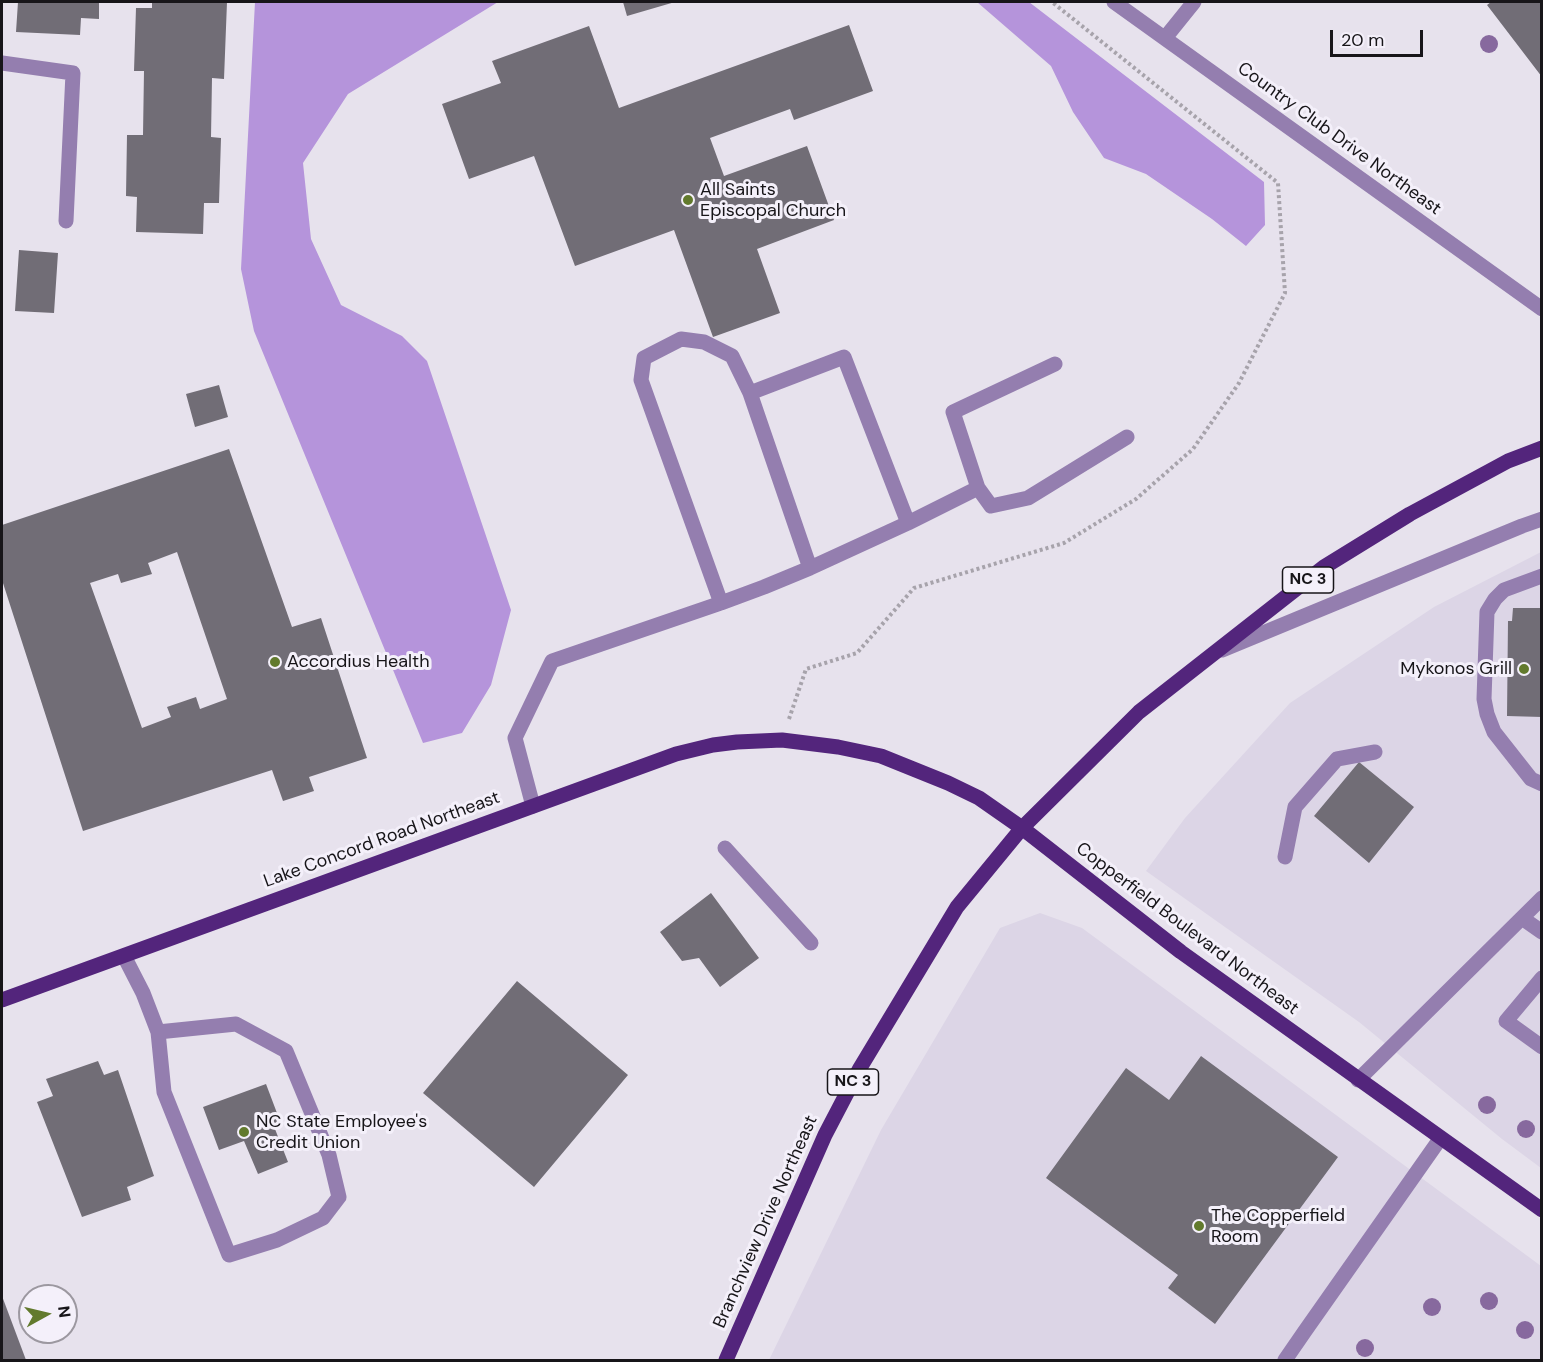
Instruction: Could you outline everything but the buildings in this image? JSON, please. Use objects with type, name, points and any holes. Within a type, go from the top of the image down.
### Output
[{"type":"main road","name":"Branchview Drive Northeast","points":[[726,1360],[825,1135],[860,1068],[957,907],[1022,828],[1139,712],[1324,567],[1410,514],[1508,461],[1542,448]]},
{"type":"main road","name":"Lake Concord Road Northeast","points":[[2,1000],[676,754],[713,745],[782,740]]},
{"type":"main road","name":"Copperfield Boulevard Northeast","points":[[782,740],[838,747],[881,756],[979,798],[1022,828],[1181,952],[1542,1210]]},
{"type":"street","name":"Country Club Drive Northeast","points":[[1114,2],[1542,309]]},
{"type":"street","points":[[1164,38],[1194,2]]},
{"type":"street","points":[[2,63],[73,73],[66,221]]},
{"type":"street","points":[[721,603],[641,380],[644,357],[681,339],[704,342],[732,356],[750,393],[810,568]]},
{"type":"street","points":[[750,393],[844,357],[908,523]]},
{"type":"street","points":[[1055,364],[953,412],[978,488],[991,506],[1028,498],[1127,437]]},
{"type":"street","points":[[532,806],[515,738],[552,661],[721,603],[810,568],[978,488]]},
{"type":"street","points":[[1211,654],[1542,519]]},
{"type":"street","points":[[1542,576],[1504,590],[1495,598],[1487,612],[1484,699],[1494,732],[1531,779],[1542,784]]},
{"type":"street","points":[[1285,857],[1295,807],[1337,759],[1375,752]]},
{"type":"street","points":[[725,848],[812,943]]},
{"type":"street","points":[[1358,1080],[1542,898]]},
{"type":"street","points":[[1522,918],[1542,932]]},
{"type":"street","points":[[124,956],[143,993],[158,1032],[164,1092],[229,1255],[278,1240],[323,1218],[339,1197],[329,1155],[286,1051],[236,1024],[158,1032]]},
{"type":"street","points":[[1542,978],[1506,1021],[1542,1047]]},
{"type":"street","points":[[1285,1360],[1440,1139]]},
{"type":"path","points":[[782,740],[806,669],[857,653],[914,588],[1065,543],[1136,499],[1192,449],[1239,383],[1286,293],[1278,183],[1052,2]]},
{"type":"shaded area","points":[[255,2],[498,2],[348,94],[303,163],[311,239],[341,305],[402,336],[427,361],[511,610],[491,685],[462,733],[423,743],[254,331],[241,269]]},
{"type":"shaded area","points":[[977,2],[1029,2],[1264,182],[1265,225],[1246,246],[1212,219],[1146,174],[1104,158],[1073,112],[1051,66]]},
{"type":"shaded area","points":[[1541,552],[1541,1168],[1359,1022],[1146,871],[1185,818],[1290,703],[1434,607]]},
{"type":"shaded area","points":[[1040,913],[1082,928],[1541,1266],[1541,1360],[769,1360],[881,1130],[1000,928]]},
{"type":"place","name":"All Saints Episcopal Church","points":[[688,200]]},
{"type":"place","name":"Accordius Health","points":[[275,662]]},
{"type":"place","name":"Mykonos Grill","points":[[1524,669]]},
{"type":"place","name":"NC State Employee's Credit Union","points":[[244,1132]]},
{"type":"place","name":"The Copperfield Room","points":[[1199,1226]]}]
